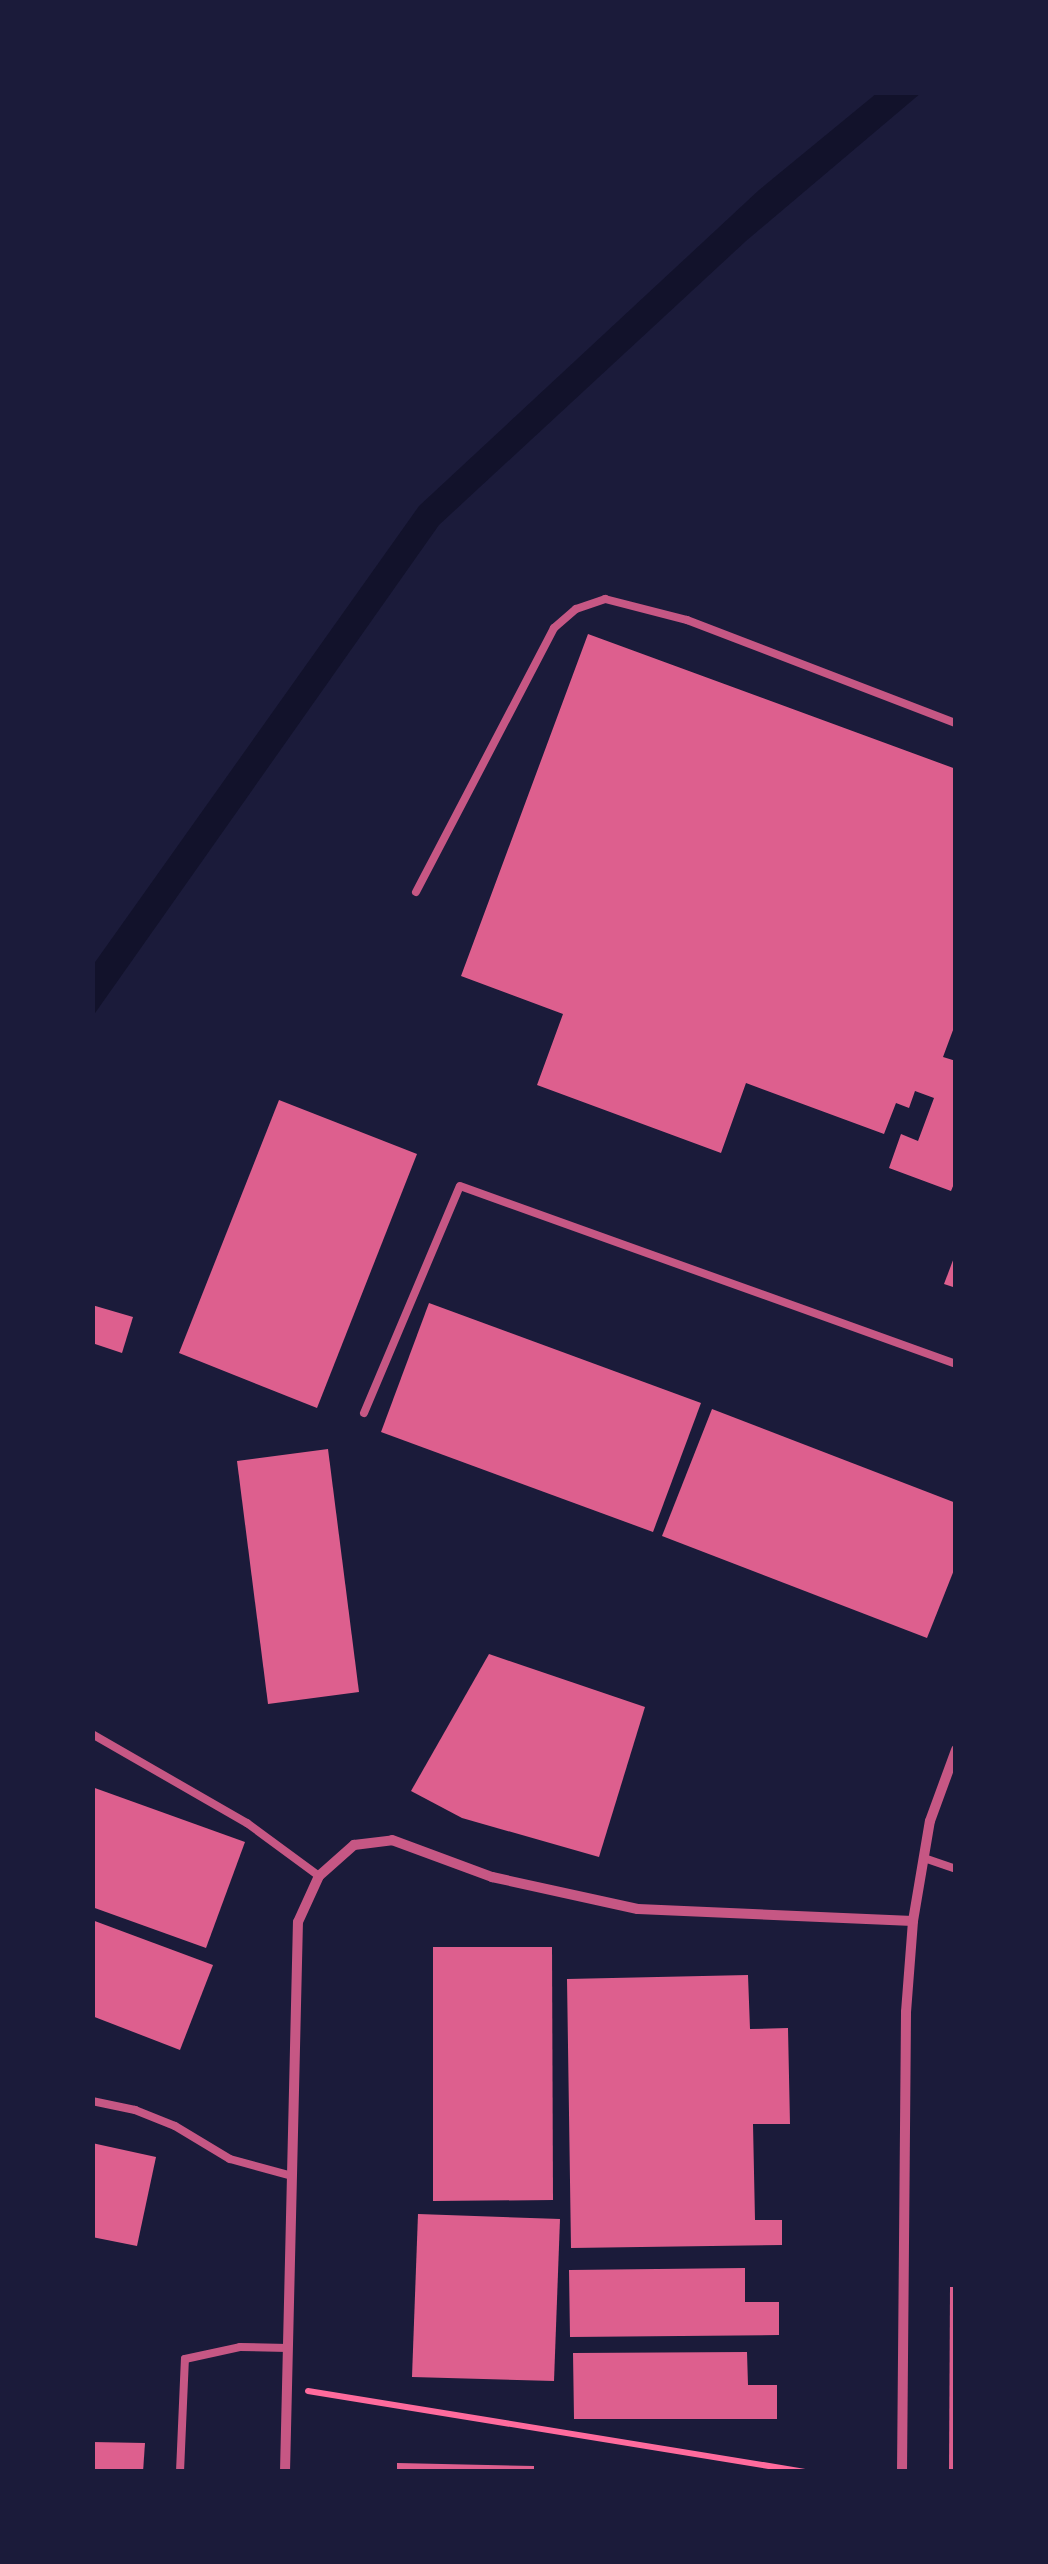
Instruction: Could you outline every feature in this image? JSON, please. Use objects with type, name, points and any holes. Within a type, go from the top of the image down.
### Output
[{"type":"street","points":[[902,2472],[906,2012],[913,1921],[930,1821],[956,1750]]},
{"type":"street","points":[[285,2472],[298,1922],[319,1876],[354,1845],[392,1840],[492,1876],[638,1908],[913,1921]]},
{"type":"lane","points":[[416,892],[554,628],[576,609],[605,599],[687,620],[956,723]]},
{"type":"lane","points":[[364,1413],[460,1186],[956,1364]]},
{"type":"lane","points":[[92,1734],[247,1822],[319,1876]]},
{"type":"lane","points":[[924,1858],[956,1869]]},
{"type":"lane","points":[[92,2101],[136,2110],[174,2126],[230,2160],[292,2176]]},
{"type":"lane","points":[[180,2472],[185,2359],[240,2347],[288,2348]]},
{"type":"path","points":[[286,2388],[806,2472]]},
{"type":"shaded area","points":[[877,93],[921,93],[746,241],[439,525],[93,1016],[93,965],[419,506],[759,190]]},
{"type":"building","points":[[588,634],[956,769],[956,1022],[943,1057],[956,1061],[956,1179],[951,1191],[889,1168],[901,1134],[918,1141],[934,1098],[915,1091],[909,1108],[896,1103],[884,1134],[746,1083],[721,1153],[537,1085],[563,1014],[461,976]]},
{"type":"building","points":[[279,1100],[417,1154],[317,1408],[179,1353]]},
{"type":"building","points":[[956,1255],[956,1288],[944,1284]]},
{"type":"building","points":[[429,1303],[701,1403],[653,1532],[381,1432]]},
{"type":"building","points":[[92,1305],[133,1317],[122,1353],[92,1343]]},
{"type":"building","points":[[712,1409],[956,1503],[956,1565],[927,1638],[662,1536]]},
{"type":"building","points":[[328,1449],[359,1692],[268,1704],[237,1461]]},
{"type":"building","points":[[489,1654],[645,1707],[599,1857],[462,1818],[411,1791]]},
{"type":"building","points":[[92,1787],[245,1842],[206,1948],[92,1907]]},
{"type":"building","points":[[92,1920],[213,1965],[180,2050],[92,2016]]},
{"type":"building","points":[[433,1947],[552,1947],[553,2200],[433,2201]]},
{"type":"building","points":[[748,1975],[750,2029],[788,2028],[790,2124],[753,2124],[755,2220],[782,2220],[782,2245],[571,2248],[567,1979]]},
{"type":"building","points":[[92,2143],[156,2157],[137,2246],[92,2237]]},
{"type":"building","points":[[418,2214],[560,2219],[554,2381],[412,2377]]},
{"type":"building","points":[[745,2268],[745,2302],[779,2302],[779,2335],[570,2337],[569,2270]]},
{"type":"building","points":[[950,2287],[956,2287],[956,2472],[949,2472]]},
{"type":"building","points":[[747,2352],[748,2385],[777,2385],[777,2419],[574,2419],[573,2353]]},
{"type":"building","points":[[92,2442],[145,2443],[143,2472],[92,2472]]},
{"type":"building","points":[[397,2463],[534,2466],[534,2472],[397,2472]]}]
